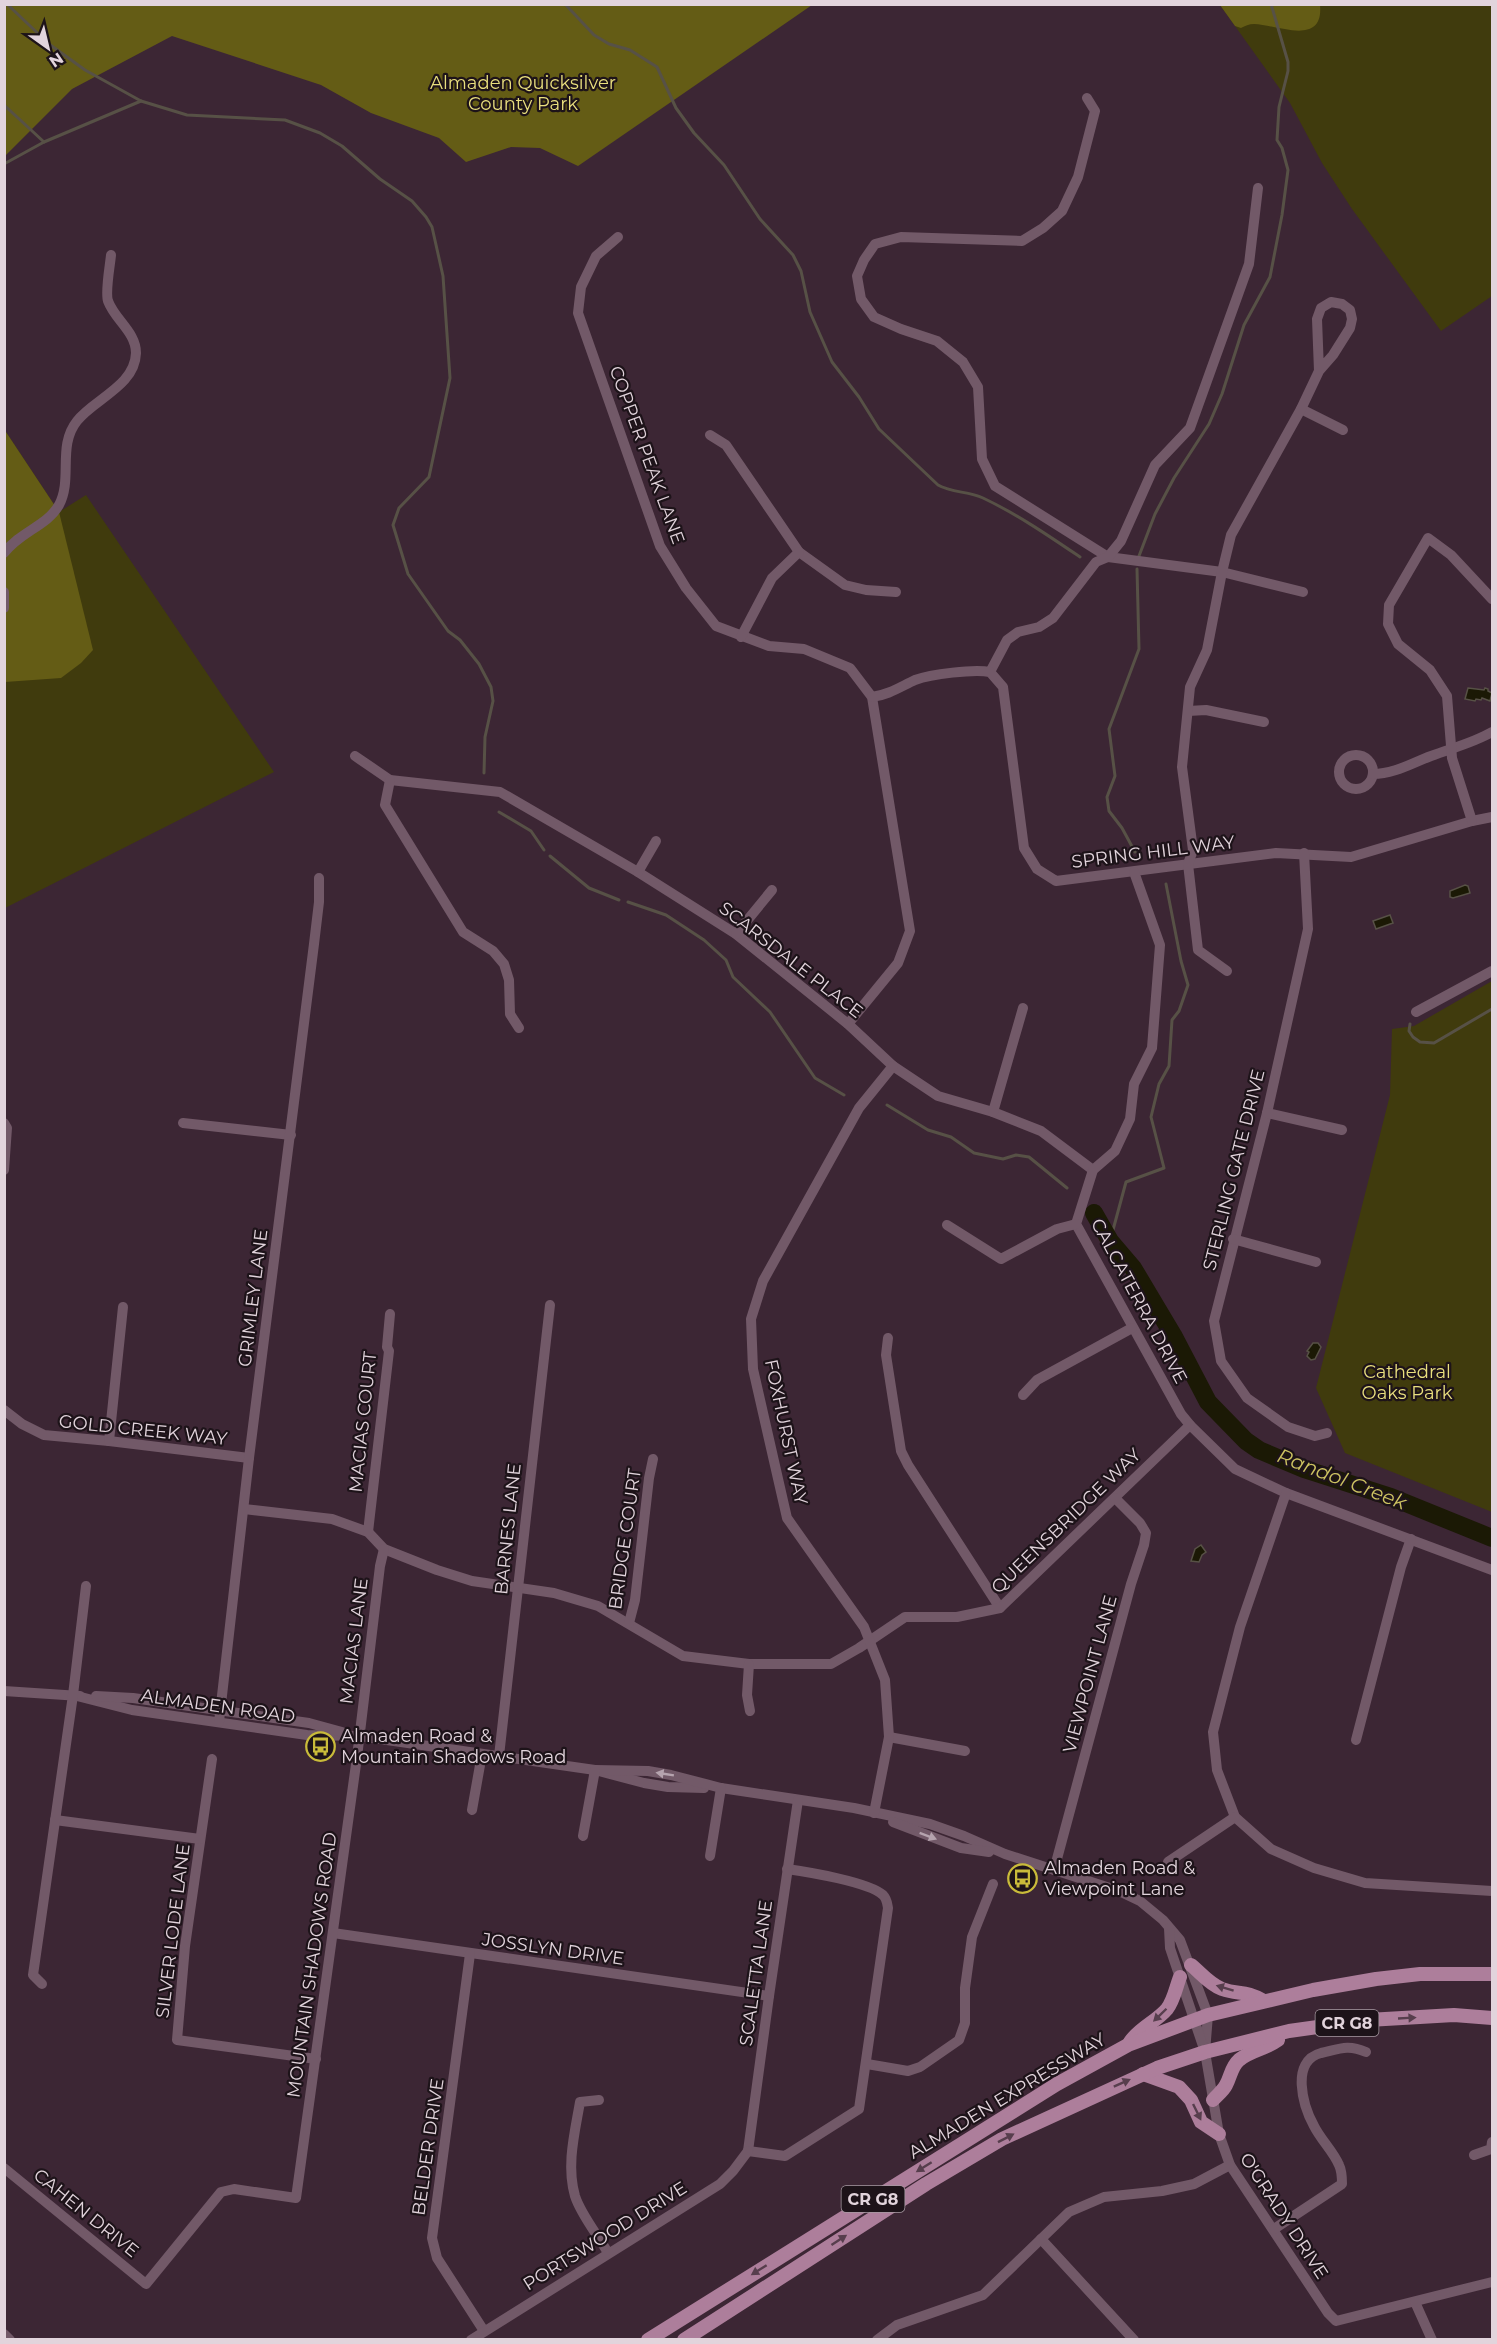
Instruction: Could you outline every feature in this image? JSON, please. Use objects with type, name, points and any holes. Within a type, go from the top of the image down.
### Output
[{"type":"main road","points":[[1191,1965],[1204,1978],[1220,1988],[1249,1993],[1264,2001]]},
{"type":"main road","name":"ALMADEN EXPRESSWAY","points":[[648,2340],[1057,2084],[1128,2045],[1202,2017],[1312,1990],[1376,1978],[1430,1974],[1492,1974]]},
{"type":"main road","points":[[1128,2045],[1136,2033],[1166,2010],[1180,1977]]},
{"type":"main road","name":"ALMADEN EXPRESSWAY","points":[[684,2340],[926,2184],[1002,2139],[1143,2074],[1204,2052],[1289,2031],[1379,2019],[1454,2015],[1492,2018]]},
{"type":"main road","points":[[1213,2100],[1226,2086],[1234,2065],[1241,2058],[1270,2045],[1289,2031]]},
{"type":"main road","points":[[1143,2074],[1179,2087],[1191,2100],[1201,2122],[1219,2134]]},
{"type":"street","points":[[1087,98],[1095,111],[1078,177],[1062,211],[1043,228],[1022,241],[901,237],[875,244],[857,276],[861,299],[874,317],[901,329],[937,340],[963,362],[978,387],[982,459],[995,486],[1108,557],[1222,572],[1303,592]]},
{"type":"street","points":[[872,697],[885,695],[918,679],[977,669],[990,672],[1007,639],[1018,632],[1039,627],[1053,618],[1096,562],[1108,557],[1121,541],[1155,465],[1190,428],[1249,264],[1258,188]]},
{"type":"street","name":"COPPER PEAK LANE","points":[[618,237],[596,256],[581,287],[578,314],[660,546],[686,588],[716,626],[769,646],[804,649],[850,668],[872,697],[910,931],[898,963],[848,1024]]},
{"type":"street","points":[[4,553],[17,538],[48,519],[58,506],[65,490],[64,457],[76,421],[120,384],[132,367],[136,354],[134,339],[107,300],[111,255]]},
{"type":"street","points":[[1227,971],[1198,950],[1188,864],[1193,850],[1182,767],[1190,687],[1207,650],[1231,535],[1301,409],[1319,371],[1333,355],[1350,327],[1352,320],[1350,310],[1341,304],[1331,302],[1321,308],[1317,319],[1319,371]]},
{"type":"street","points":[[1301,409],[1343,430]]},
{"type":"street","points":[[710,435],[726,445],[799,552],[845,585],[866,591],[896,592]]},
{"type":"street","points":[[1472,821],[1452,758],[1447,696],[1430,670],[1398,644],[1388,624],[1389,606],[1428,538],[1450,555],[1492,598]]},
{"type":"street","points":[[741,637],[772,578],[799,552]]},
{"type":"street","points":[[4,592],[4,608]]},
{"type":"street","name":"SPRING HILL WAY","points":[[990,672],[1002,687],[1024,848],[1037,869],[1056,881],[1276,853],[1351,857],[1492,817]]},
{"type":"street","points":[[1188,711],[1206,710],[1264,722]]},
{"type":"street","points":[[1373,774],[1387,774],[1433,755],[1452,750],[1492,732]]},
{"type":"street","points":[[356,756],[390,780],[385,805],[463,932],[493,951],[504,964],[509,980],[510,1014],[519,1028]]},
{"type":"street","name":"SCARSDALE PLACE","points":[[390,780],[500,792],[638,872],[736,934],[848,1024],[893,1066],[938,1096],[993,1112],[1041,1131],[1093,1170]]},
{"type":"street","points":[[638,872],[656,841]]},
{"type":"street","name":"STERLING GATE DRIVE","points":[[1304,853],[1308,929],[1267,1113],[1233,1239],[1214,1321],[1221,1361],[1247,1398],[1288,1427],[1315,1436],[1327,1433]]},
{"type":"street","points":[[1093,1170],[1115,1151],[1130,1119],[1134,1084],[1152,1047],[1160,945],[1134,872]]},
{"type":"street","name":"GRIMLEY LANE","points":[[219,1716],[249,1458],[291,1135],[299,1050],[319,902],[319,878]]},
{"type":"street","points":[[736,934],[772,890]]},
{"type":"street","points":[[1416,1012],[1492,971]]},
{"type":"street","points":[[993,1112],[1023,1008]]},
{"type":"street","name":"FOXHURST WAY","points":[[874,1813],[889,1737],[885,1680],[864,1627],[787,1518],[753,1369],[751,1319],[763,1281],[859,1108],[893,1066]]},
{"type":"street","points":[[1267,1113],[1342,1130]]},
{"type":"street","points":[[4,1123],[7,1128],[4,1170]]},
{"type":"street","points":[[183,1123],[291,1135]]},
{"type":"street","name":"CALCATERRA DRIVE","points":[[1093,1170],[1076,1224],[1169,1394],[1190,1425],[1235,1469],[1286,1493],[1492,1570]]},
{"type":"street","points":[[947,1225],[1001,1259],[1057,1229],[1076,1224]]},
{"type":"street","points":[[1233,1239],[1316,1262]]},
{"type":"street","name":"BARNES LANE","points":[[499,1756],[550,1305]]},
{"type":"street","points":[[109,1441],[123,1307]]},
{"type":"street","name":"MACIAS COURT","points":[[368,1532],[389,1351],[387,1347],[390,1314]]},
{"type":"street","points":[[1023,1395],[1037,1380],[1132,1328]]},
{"type":"street","points":[[888,1338],[886,1355],[901,1451],[1000,1608]]},
{"type":"street","name":"GOLD CREEK WAY","points":[[4,1410],[22,1424],[44,1435],[249,1458]]},
{"type":"street","name":"QUEENSBRIDGE WAY","points":[[244,1509],[332,1519],[368,1532],[384,1549],[472,1581],[554,1593],[598,1606],[683,1656],[749,1664],[831,1664],[905,1617],[957,1617],[1000,1608],[1190,1425]]},
{"type":"street","name":"BRIDGE COURT","points":[[629,1623],[653,1459]]},
{"type":"street","points":[[1286,1493],[1239,1627],[1213,1732],[1217,1770],[1235,1817],[1271,1849],[1314,1868],[1365,1883],[1492,1891]]},
{"type":"street","name":"VIEWPOINT LANE","points":[[1054,1870],[1146,1533],[1140,1523],[1115,1497]]},
{"type":"street","points":[[1356,1740],[1401,1567],[1411,1539]]},
{"type":"street","name":"MACIAS LANE","points":[[359,1736],[384,1549]]},
{"type":"street","points":[[42,1984],[33,1975],[74,1695],[86,1586]]},
{"type":"street","points":[[749,1664],[747,1695],[750,1711]]},
{"type":"street","name":"ALMADEN ROAD","points":[[4,1691],[133,1698],[219,1716],[309,1723],[359,1736],[595,1770],[668,1787],[721,1788],[854,1808],[930,1824],[1005,1854],[1119,1891],[1153,1910],[1180,1940],[1191,1965],[1202,2017],[1204,2052]]},
{"type":"street","name":"MOUNTAIN SHADOWS ROAD","points":[[146,2284],[220,2192],[234,2189],[296,2198],[359,1736]]},
{"type":"street","points":[[889,1737],[965,1751]]},
{"type":"street","points":[[472,1810],[482,1754]]},
{"type":"street","name":"SILVER LODE LANE","points":[[212,1759],[185,1946],[177,2040],[316,2059]]},
{"type":"street","points":[[584,1836],[595,1770]]},
{"type":"street","points":[[710,1856],[721,1788]]},
{"type":"street","name":"SCALETTA LANE","points":[[748,2151],[798,1800]]},
{"type":"street","points":[[1168,1862],[1235,1817]]},
{"type":"street","points":[[55,1820],[200,1839]]},
{"type":"street","points":[[748,2151],[785,2156],[859,2109],[867,2064],[888,1908],[887,1901],[876,1891],[831,1876],[787,1869]]},
{"type":"street","points":[[867,2064],[908,2071],[920,2067],[945,2052],[959,2040],[965,2023],[965,1988],[972,1937],[993,1884]]},
{"type":"street","name":"ALMADEN ROAD","points":[[1169,1928],[1170,1948],[1180,1977],[1202,2017]]},
{"type":"street","name":"JOSSLYN DRIVE","points":[[333,1933],[769,1996]]},
{"type":"street","name":"BELDER DRIVE","points":[[470,1954],[432,2238],[437,2258],[484,2331]]},
{"type":"street","points":[[1274,2229],[1342,2184],[1340,2166],[1317,2132],[1309,2115],[1302,2081],[1305,2063],[1316,2054],[1348,2046],[1366,2052]]},
{"type":"street","name":"O'GRADY DRIVE","points":[[1204,2052],[1219,2134],[1230,2165],[1328,2313],[1336,2321],[1415,2302]]},
{"type":"street","points":[[599,2100],[580,2102],[571,2163],[571,2180],[576,2198],[608,2253]]},
{"type":"street","points":[[1474,2155],[1491,2150],[1492,2142]]},
{"type":"street","name":"PORTSWOOD DRIVE","points":[[471,2340],[720,2184],[748,2151]]},
{"type":"street","points":[[877,2340],[897,2325],[983,2295],[1069,2212],[1104,2198],[1180,2188],[1209,2177],[1230,2165]]},
{"type":"street","name":"CAHEN DRIVE","points":[[4,2168],[146,2284]]},
{"type":"street","points":[[1041,2239],[1134,2340]]},
{"type":"street","points":[[1432,2340],[1415,2302],[1492,2283]]},
{"type":"street","points":[[4,2334],[10,2340]]},
{"type":"green space","name":"Almaden Quicksilver County Park","points":[[5,4],[812,5],[578,166],[540,148],[511,147],[466,162],[439,138],[371,113],[321,85],[172,36],[72,89],[5,156]]},
{"type":"green space","points":[[1220,5],[1492,5],[1492,296],[1441,331],[1352,209],[1322,163],[1290,103]]},
{"type":"green space","points":[[1220,5],[1320,5],[1319,18],[1315,26],[1298,31],[1254,24],[1241,28],[1235,26]]},
{"type":"green space","points":[[4,429],[59,512],[86,495],[274,772],[5,908]]},
{"type":"green space","points":[[4,429],[59,512],[93,650],[81,663],[61,678],[5,682]]},
{"type":"green space","name":"Cathedral Oaks Park","points":[[1492,981],[1492,1512],[1345,1453],[1316,1388],[1390,1095],[1392,1029],[1414,1026]]},
{"type":"shaded area","points":[[1468,688],[1488,689],[1492,693],[1490,701],[1482,698],[1475,701],[1465,699]]},
{"type":"shaded area","points":[[1468,886],[1470,893],[1450,897],[1450,891]]},
{"type":"shaded area","points":[[1390,915],[1393,923],[1376,929],[1373,921]]},
{"type":"shaded area","points":[[1313,1343],[1318,1343],[1321,1347],[1315,1359],[1311,1360],[1307,1356],[1309,1352],[1307,1351]]},
{"type":"shaded area","points":[[1201,1545],[1206,1552],[1199,1562],[1191,1561],[1195,1549]]},
{"type":"waterway","name":"Randol Creek","points":[[7,4],[49,44],[85,70],[141,101],[187,115],[285,120],[320,133],[342,146],[380,179],[412,201],[426,217],[432,227],[443,276],[450,378],[429,477],[399,508],[393,525],[408,574],[448,631],[460,640],[479,664],[491,687],[493,701],[485,737],[484,773]]},
{"type":"waterway","points":[[565,4],[594,35],[609,44],[630,50],[657,67],[676,108],[694,133],[724,165],[760,219],[793,255],[801,271],[810,312],[832,362],[859,397],[879,429],[938,485],[996,504],[1080,557]]},
{"type":"waterway","points":[[1139,556],[1155,514],[1174,478],[1209,424],[1222,394],[1244,325],[1270,277],[1288,170],[1282,148],[1277,140],[1279,107],[1288,62],[1271,4]]},
{"type":"waterway","points":[[4,164],[44,142],[141,101]]},
{"type":"waterway","points":[[4,105],[44,142]]},
{"type":"waterway","points":[[1135,852],[1122,828],[1109,811],[1107,797],[1115,776],[1109,729],[1139,649],[1137,569]]},
{"type":"waterway","name":"Randol Creek","points":[[499,812],[531,831],[544,850]]},
{"type":"waterway","name":"Randol Creek","points":[[550,856],[589,888],[619,900]]},
{"type":"waterway","points":[[1110,1241],[1126,1182],[1164,1168],[1151,1117],[1159,1084],[1169,1066],[1172,1020],[1179,1011],[1188,985],[1166,884]]},
{"type":"waterway","name":"Randol Creek","points":[[628,902],[666,915],[704,940],[726,960],[733,977],[770,1012],[815,1078],[844,1095]]},
{"type":"waterway","points":[[1410,1024],[1409,1031],[1413,1037],[1420,1042],[1434,1043],[1492,1009]]},
{"type":"waterway","name":"Randol Creek","points":[[887,1105],[928,1130],[951,1137],[974,1153],[1003,1159],[1016,1155],[1029,1157],[1067,1188]]},
{"type":"waterway","name":"Randol Creek","points":[[1094,1213],[1110,1241],[1133,1268],[1173,1335],[1208,1402],[1246,1441],[1259,1450],[1304,1469],[1391,1497],[1492,1538]]},
{"type":"place","name":"Almaden Road & Mountain Shadows Road","points":[[320,1746]]},
{"type":"place","name":"Almaden Road & Viewpoint Lane","points":[[1023,1878]]}]
